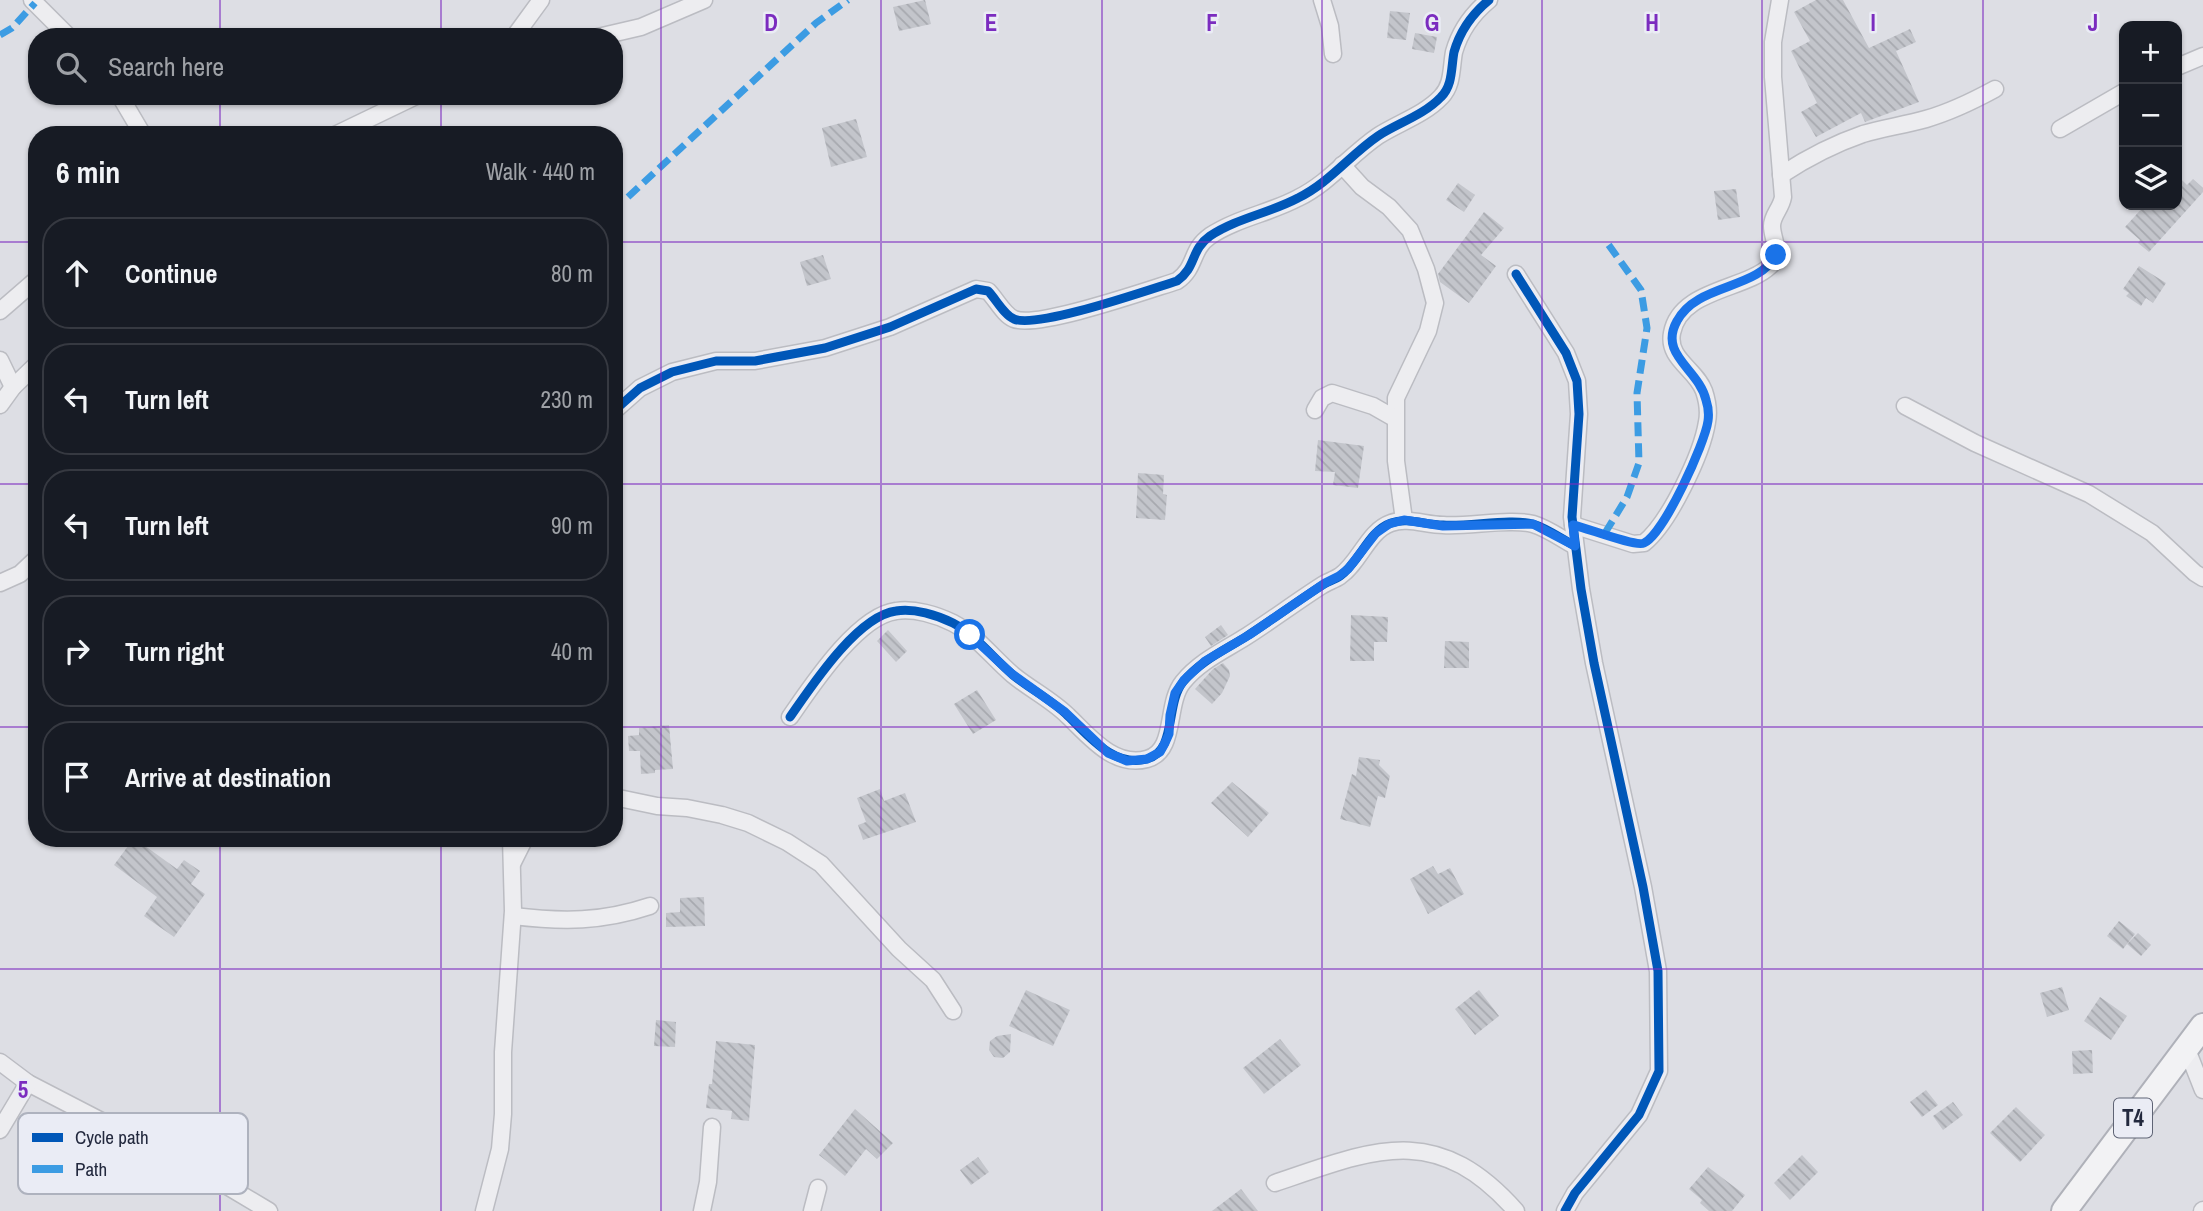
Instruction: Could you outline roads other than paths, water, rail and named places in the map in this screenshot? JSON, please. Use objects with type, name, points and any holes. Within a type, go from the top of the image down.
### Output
[{"type":"highway","name":"T4","points":[[2064,1211],[2203,1026]]},
{"type":"street","points":[[32,0],[60,28]]},
{"type":"street","points":[[521,28],[541,0]]},
{"type":"street","points":[[623,31],[641,27],[704,0]]},
{"type":"street","points":[[1322,0],[1330,26],[1334,54]]},
{"type":"street","points":[[623,403],[640,388],[672,372],[716,361],[755,361],[825,348],[890,327],[975,289],[988,291],[1006,314],[1016,320],[1030,320],[1056,316],[1177,281],[1188,273],[1196,252],[1211,236],[1234,223],[1311,192],[1379,136],[1441,97],[1451,79],[1454,53],[1461,33],[1469,19],[1489,0]]},
{"type":"street","points":[[1573,525],[1633,544],[1644,543],[1650,539],[1667,514],[1693,466],[1708,420],[1703,389],[1697,378],[1675,356],[1672,334],[1678,319],[1694,303],[1771,265],[1776,255],[1776,240],[1772,227],[1774,214],[1781,207],[1783,197],[1776,131],[1773,41],[1780,0]]},
{"type":"street","points":[[2182,64],[2203,56]]},
{"type":"street","points":[[1781,175],[1802,161],[1845,141],[1928,119],[1995,89]]},
{"type":"street","points":[[2060,129],[2119,95]]},
{"type":"street","points":[[125,105],[138,126]]},
{"type":"street","points":[[354,126],[397,105]]},
{"type":"street","points":[[1342,165],[1357,182],[1389,206],[1410,230],[1426,269],[1435,303],[1428,331],[1396,398],[1396,461],[1404,520]]},
{"type":"street","points":[[1516,274],[1566,353],[1577,382],[1579,414],[1573,525],[1575,546],[1594,663],[1643,887],[1658,971],[1659,1071],[1639,1115],[1575,1193],[1565,1211]]},
{"type":"street","points":[[0,311],[28,287]]},
{"type":"street","points":[[0,360],[13,387]]},
{"type":"street","points":[[0,405],[28,373]]},
{"type":"street","points":[[1315,411],[1322,397],[1332,393],[1373,407],[1394,418]]},
{"type":"street","points":[[1905,407],[1975,443],[2089,494],[2152,533],[2203,578]]},
{"type":"street","points":[[790,717],[818,676],[858,633],[879,618],[895,611],[916,612],[937,616],[955,624],[1012,674],[1065,712],[1108,753],[1127,761],[1147,759],[1160,752],[1165,743],[1169,734],[1175,693],[1195,670],[1339,576],[1348,569],[1380,528],[1404,520],[1443,526],[1533,524],[1575,546]]},
{"type":"street","points":[[0,583],[20,574],[28,566]]},
{"type":"street","points":[[623,799],[722,816],[748,823],[787,842],[821,864],[900,949],[933,980],[953,1011]]},
{"type":"street","points":[[484,1211],[500,1149],[503,1114],[503,1052],[513,916],[511,847]]},
{"type":"street","points":[[512,864],[521,847]]},
{"type":"street","points":[[513,916],[564,922],[585,921],[612,917],[650,906]]},
{"type":"street","points":[[2186,1047],[2203,1090]]},
{"type":"street","points":[[0,1062],[28,1083],[86,1113]]},
{"type":"street","points":[[0,1130],[28,1083]]},
{"type":"street","points":[[702,1211],[708,1182],[712,1127]]},
{"type":"street","points":[[1275,1183],[1376,1152],[1405,1150],[1441,1155],[1473,1170],[1516,1211]]},
{"type":"street","points":[[812,1211],[818,1188]]},
{"type":"street","points":[[240,1194],[269,1211]]}]
